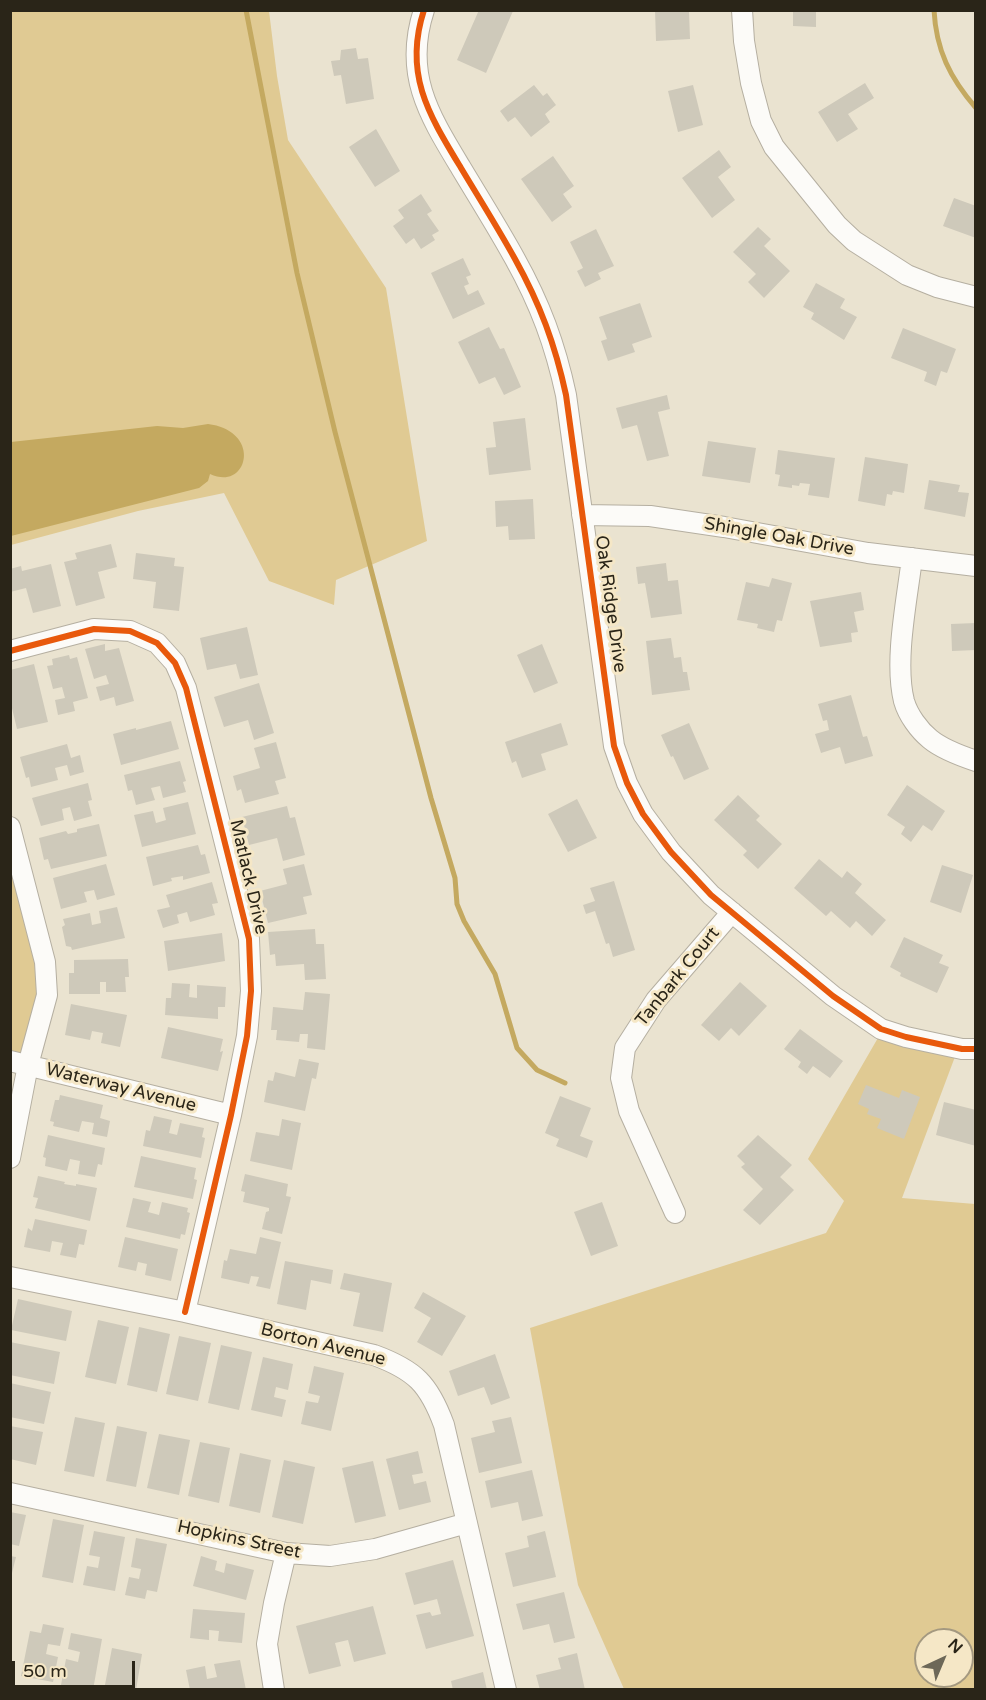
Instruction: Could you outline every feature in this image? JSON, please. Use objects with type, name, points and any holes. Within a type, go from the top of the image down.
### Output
[{"type":"street","name":"Oak Ridge Drive","points":[[424,10],[417,32],[416,63],[423,96],[433,122],[515,259],[545,318],[558,355],[566,395],[614,746],[627,783],[643,814],[671,852],[711,894],[833,996],[881,1029],[962,1049],[975,1049]]},
{"type":"street","points":[[742,10],[746,52],[761,122],[774,147],[837,225],[854,241],[907,275],[936,287],[975,297]]},
{"type":"street","name":"Shingle Oak Drive","points":[[582,515],[650,516],[975,566]]},
{"type":"street","points":[[912,558],[903,639],[901,684],[905,703],[913,720],[930,740],[975,761]]},
{"type":"street","name":"Matlack Drive","points":[[10,651],[94,629],[130,632],[157,643],[175,663],[186,688],[249,939],[251,991],[247,1036],[231,1116],[185,1312]]},
{"type":"street","points":[[10,827],[14,860],[45,962],[47,996],[20,1063],[10,1158]]},
{"type":"street","name":"Tanbark Court","points":[[675,1213],[629,1111],[621,1078],[625,1048],[639,1023],[656,1000],[732,912]]},
{"type":"street","name":"Waterway Avenue","points":[[20,1063],[231,1116]]},
{"type":"street","name":"Borton Avenue","points":[[10,1277],[185,1312],[374,1355],[398,1364],[419,1379],[435,1400],[444,1425],[506,1689]]},
{"type":"street","name":"Hopkins Street","points":[[10,1492],[286,1553],[330,1556],[375,1549],[466,1523]]},
{"type":"street","points":[[274,1689],[267,1644],[286,1553]]},
{"type":"shaded area","points":[[11,11],[269,11],[288,140],[386,288],[427,541],[336,580],[334,605],[269,581],[224,493],[138,511],[11,545]]},
{"type":"shaded area","points":[[208,424],[225,429],[237,437],[243,448],[244,458],[241,468],[233,475],[223,477],[210,474],[208,481],[199,488],[11,536],[11,442],[157,426],[183,428]]},
{"type":"shaded area","points":[[10,861],[45,962],[28,1065],[11,1061]]},
{"type":"shaded area","points":[[886,1024],[959,1046],[902,1198],[975,1204],[975,1689],[624,1689],[578,1585],[530,1328],[826,1233],[844,1201],[808,1159]]},
{"type":"building","points":[[479,10],[513,11],[486,73],[457,60]]},
{"type":"building","points":[[655,10],[689,11],[690,39],[656,41]]},
{"type":"building","points":[[793,10],[816,10],[816,27],[793,26]]},
{"type":"building","points":[[356,48],[358,59],[368,58],[374,99],[346,104],[341,75],[334,76],[331,61],[340,60],[341,50]]},
{"type":"building","points":[[865,83],[874,98],[848,114],[858,129],[837,142],[818,112]]},
{"type":"building","points":[[534,85],[543,96],[547,93],[556,105],[545,114],[550,122],[531,137],[515,117],[508,122],[500,111]]},
{"type":"building","points":[[693,85],[703,125],[678,132],[668,91]]},
{"type":"building","points":[[376,129],[400,171],[375,187],[349,147]]},
{"type":"building","points":[[719,150],[731,167],[718,177],[735,200],[712,218],[682,178]]},
{"type":"building","points":[[553,156],[574,186],[563,194],[572,207],[552,222],[521,179]]},
{"type":"building","points":[[421,194],[432,211],[427,214],[439,231],[432,235],[435,240],[421,249],[414,238],[406,244],[393,226],[404,218],[398,210]]},
{"type":"building","points":[[954,198],[976,206],[976,238],[943,226]]},
{"type":"building","points":[[758,227],[771,239],[764,246],[790,271],[764,298],[748,282],[756,274],[733,252]]},
{"type":"building","points":[[596,229],[614,266],[598,273],[601,279],[585,287],[577,271],[583,268],[570,242]]},
{"type":"building","points":[[463,258],[471,275],[466,277],[469,284],[464,286],[468,295],[478,290],[485,304],[453,319],[431,273]]},
{"type":"building","points":[[816,283],[845,299],[840,308],[857,317],[844,340],[811,319],[814,313],[803,307]]},
{"type":"building","points":[[640,303],[652,337],[632,344],[635,352],[608,361],[601,341],[607,339],[599,317]]},
{"type":"building","points":[[489,327],[500,349],[504,348],[521,387],[504,395],[495,377],[479,384],[458,342]]},
{"type":"building","points":[[903,328],[956,349],[947,373],[941,371],[936,386],[924,381],[927,372],[891,358]]},
{"type":"building","points":[[667,395],[670,409],[658,412],[669,456],[647,461],[637,425],[622,429],[616,408]]},
{"type":"building","points":[[525,418],[531,470],[489,475],[486,448],[496,447],[493,422]]},
{"type":"building","points":[[708,441],[756,448],[750,483],[702,476]]},
{"type":"building","points":[[778,450],[835,458],[829,498],[808,495],[810,484],[800,483],[799,486],[792,485],[792,488],[778,486],[780,475],[775,474]]},
{"type":"building","points":[[865,457],[908,464],[904,493],[893,491],[892,495],[887,494],[885,506],[858,501]]},
{"type":"building","points":[[929,480],[960,485],[958,492],[969,493],[965,517],[924,509]]},
{"type":"building","points":[[533,499],[535,539],[509,540],[508,526],[496,527],[495,501]]},
{"type":"building","points":[[111,544],[117,567],[98,572],[105,598],[76,606],[64,562],[77,559],[75,553]]},
{"type":"building","points":[[136,553],[175,558],[174,566],[184,567],[179,611],[153,608],[156,582],[133,579]]},
{"type":"building","points":[[666,563],[668,581],[678,580],[682,614],[651,618],[645,583],[638,584],[636,567]]},
{"type":"building","points":[[51,564],[61,606],[33,613],[26,588],[10,592],[10,569],[21,566],[22,571]]},
{"type":"building","points":[[772,578],[792,583],[782,621],[777,620],[774,632],[757,628],[758,624],[737,620],[746,582],[769,587]]},
{"type":"building","points":[[861,592],[864,610],[854,612],[858,632],[851,633],[852,642],[820,647],[810,601]]},
{"type":"building","points":[[976,623],[976,650],[952,651],[951,624]]},
{"type":"building","points":[[247,627],[258,675],[240,679],[236,664],[207,670],[200,638]]},
{"type":"building","points":[[671,638],[674,658],[681,657],[683,672],[687,672],[690,690],[652,695],[646,641]]},
{"type":"building","points":[[105,644],[105,651],[119,648],[134,701],[116,706],[114,697],[100,701],[96,687],[109,684],[106,675],[94,679],[85,649]]},
{"type":"building","points":[[542,644],[558,683],[534,693],[517,655]]},
{"type":"building","points":[[69,655],[70,659],[77,657],[88,698],[73,702],[75,711],[58,715],[55,700],[65,698],[62,687],[53,689],[47,666],[53,665],[52,659]]},
{"type":"building","points":[[34,664],[48,722],[17,729],[10,700],[10,670]]},
{"type":"building","points":[[259,683],[274,733],[254,740],[248,720],[224,727],[214,697]]},
{"type":"building","points":[[851,695],[863,737],[867,736],[873,756],[845,764],[840,747],[821,753],[815,734],[829,730],[827,720],[823,721],[818,704]]},
{"type":"building","points":[[171,721],[179,749],[121,765],[113,734]]},
{"type":"building","points":[[561,723],[568,745],[541,754],[546,770],[522,778],[516,761],[512,763],[505,742]]},
{"type":"building","points":[[689,723],[709,769],[684,780],[661,735]]},
{"type":"building","points":[[276,742],[286,778],[275,781],[279,794],[245,803],[241,789],[237,791],[233,776],[260,768],[254,748]]},
{"type":"building","points":[[67,744],[71,758],[80,755],[84,772],[70,776],[67,765],[55,768],[58,780],[31,787],[20,757]]},
{"type":"building","points":[[180,761],[186,781],[183,782],[186,792],[163,798],[160,786],[151,788],[155,800],[136,805],[132,790],[128,791],[124,775]]},
{"type":"building","points":[[88,783],[92,800],[88,801],[92,816],[74,821],[70,807],[62,809],[64,820],[41,826],[32,798]]},
{"type":"building","points":[[907,785],[945,811],[932,831],[923,825],[911,842],[901,834],[905,827],[887,815]]},
{"type":"building","points":[[738,795],[760,816],[756,820],[782,844],[758,869],[743,855],[747,851],[714,820]]},
{"type":"building","points":[[577,799],[597,838],[568,852],[548,814]]},
{"type":"building","points":[[188,802],[196,834],[142,847],[134,815],[153,811],[156,823],[166,820],[163,808]]},
{"type":"building","points":[[287,806],[290,818],[295,817],[305,855],[283,861],[277,838],[249,845],[242,817]]},
{"type":"building","points":[[99,824],[107,856],[51,869],[48,859],[44,860],[39,838],[66,831],[68,834],[77,832],[77,829]]},
{"type":"building","points":[[198,845],[201,855],[205,854],[210,873],[183,880],[183,876],[171,878],[172,881],[153,886],[146,857]]},
{"type":"building","points":[[819,859],[842,878],[847,871],[862,884],[855,893],[886,920],[872,936],[856,921],[850,928],[831,911],[826,916],[794,888]]},
{"type":"building","points":[[106,864],[115,895],[97,900],[94,890],[84,892],[87,902],[61,909],[53,878]]},
{"type":"building","points":[[304,864],[312,895],[303,897],[307,914],[268,923],[260,891],[287,884],[283,869]]},
{"type":"building","points":[[942,865],[973,875],[961,913],[930,902]]},
{"type":"building","points":[[614,881],[635,950],[613,957],[595,911],[586,914],[583,905],[595,901],[590,888]]},
{"type":"building","points":[[212,882],[218,903],[212,904],[215,915],[190,922],[187,912],[177,915],[179,923],[163,928],[157,910],[170,907],[166,895]]},
{"type":"building","points":[[117,907],[125,938],[72,950],[71,947],[66,946],[62,927],[65,925],[63,919],[90,913],[92,925],[101,923],[99,911]]},
{"type":"building","points":[[315,929],[316,944],[324,944],[326,979],[305,980],[304,964],[276,966],[275,954],[270,955],[268,932]]},
{"type":"building","points":[[222,933],[225,961],[168,971],[164,941]]},
{"type":"building","points":[[904,937],[943,955],[939,963],[949,967],[937,993],[900,976],[901,973],[890,967]]},
{"type":"building","points":[[128,959],[129,977],[125,977],[126,992],[106,992],[106,982],[100,982],[100,994],[69,994],[69,973],[74,973],[74,960]]},
{"type":"building","points":[[740,982],[767,1006],[739,1036],[731,1028],[719,1041],[701,1025]]},
{"type":"building","points":[[172,983],[190,984],[189,997],[197,998],[197,985],[226,987],[225,1007],[218,1007],[218,1019],[165,1015],[166,998],[171,998]]},
{"type":"building","points":[[305,992],[330,994],[325,1050],[307,1048],[308,1034],[300,1034],[299,1042],[276,1040],[277,1030],[271,1030],[273,1007],[303,1010]]},
{"type":"building","points":[[71,1004],[127,1015],[120,1047],[101,1043],[103,1033],[92,1031],[90,1040],[65,1035]]},
{"type":"building","points":[[168,1027],[223,1039],[220,1052],[223,1051],[218,1071],[161,1058]]},
{"type":"building","points":[[800,1029],[843,1061],[830,1078],[813,1066],[807,1074],[798,1067],[801,1062],[784,1049]]},
{"type":"building","points":[[299,1059],[319,1063],[316,1079],[312,1078],[305,1111],[264,1102],[268,1080],[273,1081],[275,1072],[295,1077]]},
{"type":"building","points":[[866,1085],[899,1098],[902,1090],[920,1097],[904,1139],[877,1128],[881,1119],[867,1114],[869,1109],[858,1104]]},
{"type":"building","points":[[60,1095],[103,1105],[100,1118],[110,1121],[107,1137],[92,1134],[94,1123],[82,1121],[79,1132],[53,1126],[54,1122],[50,1121],[55,1100],[59,1100]]},
{"type":"building","points":[[560,1096],[591,1108],[580,1136],[593,1141],[587,1158],[556,1146],[559,1139],[545,1133]]},
{"type":"building","points":[[944,1102],[976,1110],[976,1146],[936,1135]]},
{"type":"building","points":[[154,1116],[172,1120],[169,1133],[177,1135],[180,1123],[204,1128],[202,1137],[205,1138],[201,1158],[143,1146],[146,1130],[150,1131]]},
{"type":"building","points":[[282,1119],[301,1123],[292,1170],[250,1161],[256,1132],[279,1136]]},
{"type":"building","points":[[48,1135],[105,1148],[102,1165],[98,1164],[95,1177],[78,1174],[80,1161],[70,1159],[67,1171],[45,1166],[46,1158],[43,1157]]},
{"type":"building","points":[[758,1135],[792,1165],[780,1177],[794,1190],[760,1225],[743,1210],[763,1189],[741,1167],[745,1164],[737,1156]]},
{"type":"building","points":[[141,1156],[196,1168],[194,1179],[197,1180],[193,1199],[134,1187]]},
{"type":"building","points":[[245,1174],[288,1184],[286,1196],[291,1197],[282,1234],[262,1229],[269,1208],[243,1202],[245,1192],[241,1191]]},
{"type":"building","points":[[38,1176],[65,1182],[64,1184],[97,1188],[90,1221],[35,1208],[38,1198],[33,1197]]},
{"type":"building","points":[[133,1198],[151,1202],[148,1212],[159,1215],[162,1202],[188,1208],[187,1212],[190,1213],[185,1235],[181,1234],[180,1239],[126,1227]]},
{"type":"building","points":[[602,1202],[618,1246],[591,1256],[574,1212]]},
{"type":"building","points":[[35,1219],[87,1230],[84,1245],[79,1244],[76,1258],[60,1255],[63,1243],[52,1241],[50,1252],[24,1247],[28,1228],[32,1231]]},
{"type":"building","points":[[125,1237],[178,1249],[171,1281],[145,1275],[147,1264],[138,1262],[136,1271],[118,1267]]},
{"type":"building","points":[[260,1237],[281,1242],[270,1289],[256,1286],[259,1277],[251,1276],[249,1284],[221,1278],[224,1260],[227,1261],[230,1249],[256,1254]]},
{"type":"building","points":[[285,1261],[333,1270],[331,1284],[311,1280],[306,1310],[277,1304]]},
{"type":"building","points":[[344,1273],[392,1283],[383,1332],[353,1326],[360,1293],[340,1289]]},
{"type":"building","points":[[423,1292],[466,1316],[442,1356],[417,1342],[431,1318],[414,1308]]},
{"type":"building","points":[[18,1299],[72,1311],[66,1341],[11,1330]]},
{"type":"building","points":[[98,1320],[129,1327],[116,1384],[85,1377]]},
{"type":"building","points":[[139,1327],[170,1334],[157,1392],[127,1385]]},
{"type":"building","points":[[179,1336],[211,1343],[198,1401],[166,1394]]},
{"type":"building","points":[[10,1342],[60,1352],[54,1384],[10,1375]]},
{"type":"building","points":[[221,1345],[252,1352],[239,1410],[208,1403]]},
{"type":"building","points":[[495,1354],[510,1398],[491,1405],[484,1387],[458,1396],[449,1371]]},
{"type":"building","points":[[263,1357],[293,1364],[288,1390],[276,1387],[274,1397],[286,1400],[282,1417],[251,1410]]},
{"type":"building","points":[[314,1366],[344,1373],[331,1431],[301,1424],[306,1401],[318,1403],[320,1396],[308,1393]]},
{"type":"building","points":[[10,1383],[51,1392],[44,1424],[10,1417]]},
{"type":"building","points":[[75,1417],[105,1423],[94,1477],[64,1471]]},
{"type":"building","points":[[511,1417],[522,1463],[479,1473],[471,1438],[495,1432],[492,1421]]},
{"type":"building","points":[[10,1426],[43,1432],[36,1465],[10,1459]]},
{"type":"building","points":[[117,1426],[147,1432],[136,1487],[106,1481]]},
{"type":"building","points":[[159,1434],[190,1440],[179,1495],[147,1488]]},
{"type":"building","points":[[200,1442],[230,1448],[219,1503],[188,1496]]},
{"type":"building","points":[[418,1451],[423,1473],[412,1475],[414,1484],[426,1481],[431,1502],[399,1510],[386,1459]]},
{"type":"building","points":[[240,1453],[271,1460],[260,1513],[229,1506]]},
{"type":"building","points":[[284,1460],[315,1467],[303,1524],[272,1517]]},
{"type":"building","points":[[373,1461],[386,1516],[355,1523],[342,1468]]},
{"type":"building","points":[[532,1470],[543,1516],[522,1521],[518,1502],[491,1508],[485,1481]]},
{"type":"building","points":[[10,1512],[26,1515],[19,1546],[10,1544]]},
{"type":"building","points":[[53,1519],[84,1525],[73,1583],[42,1577]]},
{"type":"building","points":[[94,1531],[125,1537],[115,1591],[83,1585],[87,1566],[98,1568],[100,1557],[89,1555]]},
{"type":"building","points":[[545,1531],[556,1577],[513,1587],[505,1553],[529,1547],[527,1536]]},
{"type":"building","points":[[136,1538],[167,1544],[157,1592],[147,1590],[145,1599],[125,1595],[129,1577],[139,1579],[141,1569],[131,1567]]},
{"type":"building","points":[[10,1556],[16,1557],[11,1577],[10,1577]]},
{"type":"building","points":[[201,1556],[217,1561],[215,1570],[224,1573],[226,1563],[254,1570],[246,1600],[193,1586]]},
{"type":"building","points":[[453,1560],[474,1636],[426,1649],[416,1615],[430,1612],[432,1616],[441,1614],[437,1599],[414,1605],[405,1573]]},
{"type":"building","points":[[564,1592],[575,1638],[554,1643],[549,1624],[523,1630],[516,1604]]},
{"type":"building","points":[[373,1606],[386,1654],[354,1662],[348,1640],[335,1643],[341,1666],[309,1674],[296,1626]]},
{"type":"building","points":[[193,1609],[245,1613],[242,1643],[218,1641],[219,1631],[209,1630],[209,1640],[190,1638]]},
{"type":"building","points":[[43,1624],[64,1628],[60,1646],[48,1644],[46,1654],[58,1657],[53,1682],[21,1676],[30,1631],[41,1633]]},
{"type":"building","points":[[71,1633],[102,1639],[93,1690],[61,1685],[66,1659],[78,1662],[80,1652],[68,1649]]},
{"type":"building","points":[[112,1648],[142,1654],[136,1690],[104,1690]]},
{"type":"building","points":[[577,1653],[585,1690],[540,1690],[536,1675],[561,1669],[558,1658]]},
{"type":"building","points":[[240,1660],[246,1690],[190,1690],[186,1670],[205,1666],[207,1679],[217,1677],[214,1664]]},
{"type":"building","points":[[483,1672],[487,1690],[453,1690],[451,1681]]},
{"type":"waterway","points":[[246,10],[297,273],[335,432],[431,798],[455,878],[457,904],[464,921],[495,974],[517,1048],[537,1070],[565,1083]]},
{"type":"waterway","points":[[934,10],[938,38],[946,63],[959,86],[976,108]]},
{"type":"cycle path","points":[[424,10],[416,54],[418,74],[430,112],[449,149],[524,276],[546,325],[557,359],[566,395],[614,746],[627,783],[643,814],[671,852],[711,895],[833,996],[881,1029],[962,1049],[976,1049]]},
{"type":"cycle path","points":[[10,651],[94,629],[130,631],[157,643],[175,663],[186,688],[249,939],[251,991],[247,1036],[231,1115],[185,1312]]}]
